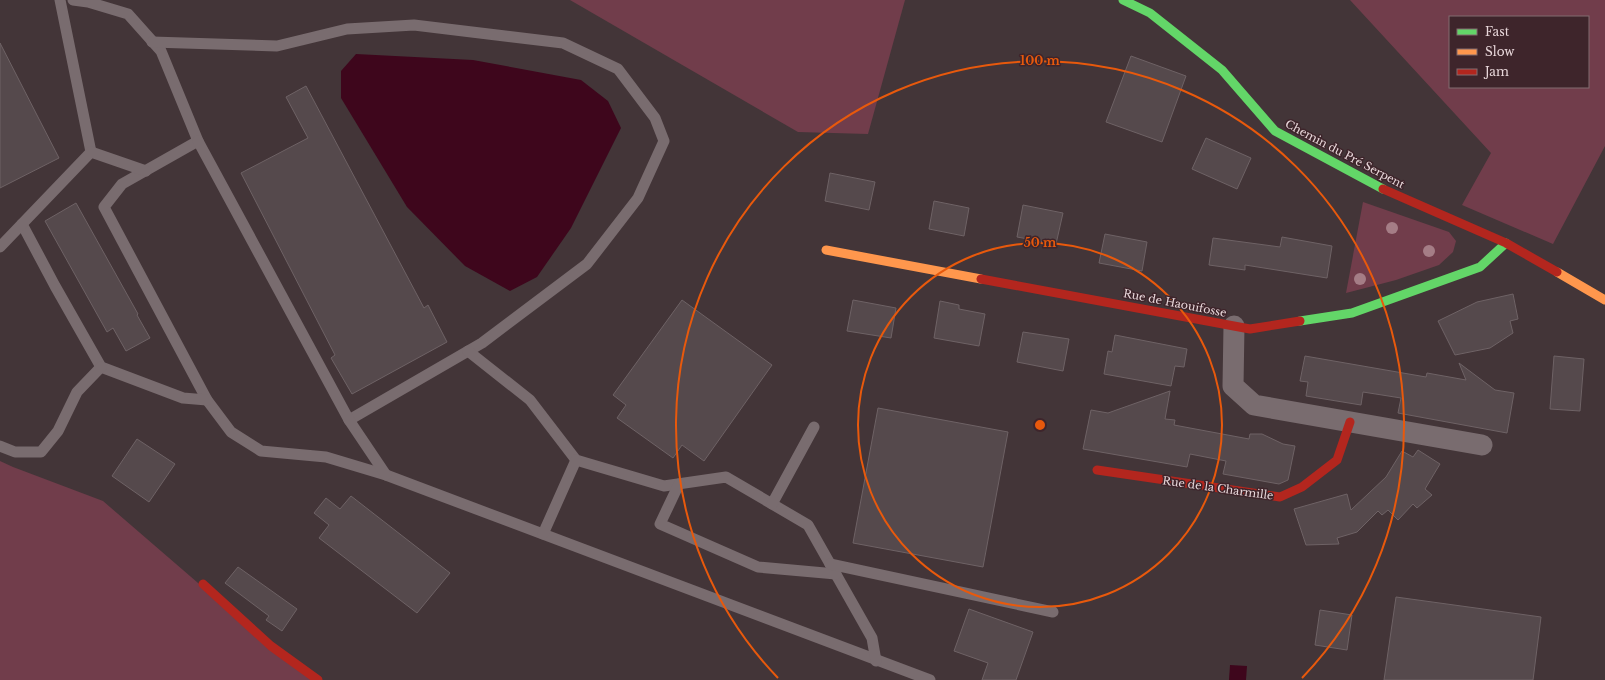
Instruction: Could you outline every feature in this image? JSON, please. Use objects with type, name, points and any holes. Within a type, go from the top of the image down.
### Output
[{"type":"street","name":"Chemin du Pré Serpent","points":[[1123,0],[1150,13],[1222,70],[1275,131],[1371,184],[1506,243],[1605,300]]},
{"type":"street","name":"Rue de Haouifosse","points":[[826,250],[1250,329],[1352,313],[1480,267],[1506,243]]},
{"type":"street","points":[[1234,326],[1233,386],[1254,406],[1482,445]]},
{"type":"street","name":"Rue de la Charmille","points":[[1097,470],[1280,497],[1302,487],[1337,460],[1350,422]]},
{"type":"street","points":[[204,584],[271,646],[318,680]]},
{"type":"lane","points":[[60,0],[91,152]]},
{"type":"lane","points":[[72,0],[88,2],[128,14],[152,42],[161,50],[198,141],[349,420],[386,475]]},
{"type":"lane","points":[[152,42],[277,46],[347,29],[414,25],[563,43],[618,69],[655,118],[664,141],[638,198],[587,264],[482,343],[349,420]]},
{"type":"lane","points":[[198,141],[122,184],[104,207],[207,400],[230,432],[261,451],[326,457],[386,475],[876,661],[930,680]]},
{"type":"lane","points":[[91,152],[146,170]]},
{"type":"lane","points":[[0,247],[91,152]]},
{"type":"lane","points":[[22,224],[101,367],[183,398],[207,400]]},
{"type":"lane","points":[[468,351],[530,400],[576,460],[664,486],[726,477],[808,525],[872,638],[876,661]]},
{"type":"lane","points":[[0,446],[15,452],[41,452],[58,431],[77,392],[101,367]]},
{"type":"lane","points":[[772,504],[814,426]]},
{"type":"lane","points":[[543,534],[576,460]]},
{"type":"lane","points":[[679,484],[660,524],[758,567],[836,574]]},
{"type":"lane","points":[[830,564],[1053,612]]},
{"type":"shaded area","points":[[570,0],[905,0],[868,134],[798,132]]},
{"type":"shaded area","points":[[1350,0],[1605,0],[1605,146],[1553,244],[1462,205],[1491,153]]},
{"type":"shaded area","points":[[356,54],[473,60],[581,80],[608,101],[621,128],[571,228],[537,277],[510,291],[465,266],[407,207],[341,98],[341,71]]},
{"type":"shaded area","points":[[1363,202],[1449,232],[1456,241],[1453,252],[1439,265],[1396,280],[1346,293]]},
{"type":"shaded area","points":[[0,461],[103,501],[271,646],[318,680],[0,680]]},
{"type":"shaded area","points":[[1230,665],[1247,666],[1246,680],[1229,680]]},
{"type":"building","points":[[0,43],[59,158],[0,188]]},
{"type":"building","points":[[1131,56],[1186,76],[1162,142],[1106,122]]},
{"type":"building","points":[[306,86],[424,308],[428,305],[447,342],[352,394],[331,358],[335,355],[241,173],[308,138],[286,97]]},
{"type":"building","points":[[1206,138],[1251,158],[1237,189],[1192,169]]},
{"type":"building","points":[[830,173],[875,182],[869,210],[825,201]]},
{"type":"building","points":[[934,201],[969,208],[964,236],[929,229]]},
{"type":"building","points":[[76,203],[150,338],[126,351],[113,328],[107,332],[45,221]]},
{"type":"building","points":[[1023,205],[1063,213],[1056,244],[1017,237]]},
{"type":"building","points":[[1105,234],[1147,242],[1142,271],[1099,263]]},
{"type":"building","points":[[1282,237],[1332,246],[1327,278],[1245,265],[1245,270],[1209,265],[1213,238],[1280,247]]},
{"type":"building","points":[[1513,294],[1518,319],[1510,321],[1513,333],[1490,348],[1455,355],[1438,321],[1477,302]]},
{"type":"building","points":[[682,300],[772,365],[704,461],[682,445],[673,458],[617,418],[626,405],[613,395]]},
{"type":"building","points":[[853,300],[896,308],[891,338],[847,331]]},
{"type":"building","points":[[940,301],[959,305],[959,309],[985,314],[979,346],[934,338]]},
{"type":"building","points":[[1023,332],[1069,339],[1063,371],[1017,362]]},
{"type":"building","points":[[1115,335],[1187,349],[1184,367],[1175,366],[1171,386],[1104,374],[1108,351],[1112,352]]},
{"type":"building","points":[[1305,356],[1426,377],[1427,373],[1466,380],[1459,363],[1495,390],[1514,393],[1507,433],[1398,413],[1401,398],[1363,392],[1361,405],[1306,396],[1308,382],[1300,381]]},
{"type":"building","points":[[1554,356],[1584,359],[1580,411],[1550,409]]},
{"type":"building","points":[[1170,391],[1165,419],[1175,420],[1174,425],[1249,439],[1250,434],[1262,434],[1283,444],[1295,446],[1288,480],[1279,484],[1223,474],[1226,461],[1190,454],[1187,467],[1083,449],[1091,410],[1108,413]]},
{"type":"building","points":[[878,408],[1008,432],[983,567],[853,543]]},
{"type":"building","points":[[137,439],[175,464],[149,502],[112,476]]},
{"type":"building","points":[[1418,450],[1440,464],[1425,489],[1432,495],[1417,508],[1413,504],[1398,520],[1388,510],[1382,515],[1378,511],[1357,532],[1337,538],[1339,544],[1306,545],[1294,509],[1347,494],[1351,510],[1386,477],[1402,451],[1413,457]]},
{"type":"building","points":[[351,496],[450,573],[417,613],[319,538],[329,525],[314,513],[326,498],[340,509]]},
{"type":"building","points":[[238,567],[297,609],[282,631],[266,620],[269,616],[225,583]]},
{"type":"building","points":[[1396,597],[1541,617],[1533,680],[1384,680]]},
{"type":"building","points":[[969,609],[1033,632],[1016,680],[982,680],[988,663],[954,651]]},
{"type":"building","points":[[1320,610],[1352,615],[1347,650],[1315,645]]},
{"type":"traffic: fast","points":[[1123,0],[1150,13],[1222,70],[1275,131],[1383,189]]},
{"type":"traffic: fast","points":[[1300,321],[1352,313],[1480,267],[1506,243]]},
{"type":"traffic: slow","points":[[826,250],[981,279]]},
{"type":"traffic: slow","points":[[1557,272],[1605,300]]},
{"type":"traffic: jam","points":[[1383,189],[1506,243],[1557,272]]},
{"type":"traffic: jam","points":[[981,279],[1250,329],[1300,321]]},
{"type":"traffic: jam","points":[[1097,470],[1280,497],[1302,487],[1337,460],[1350,422]]},
{"type":"traffic: jam","points":[[203,584],[271,646],[318,680]]}]
